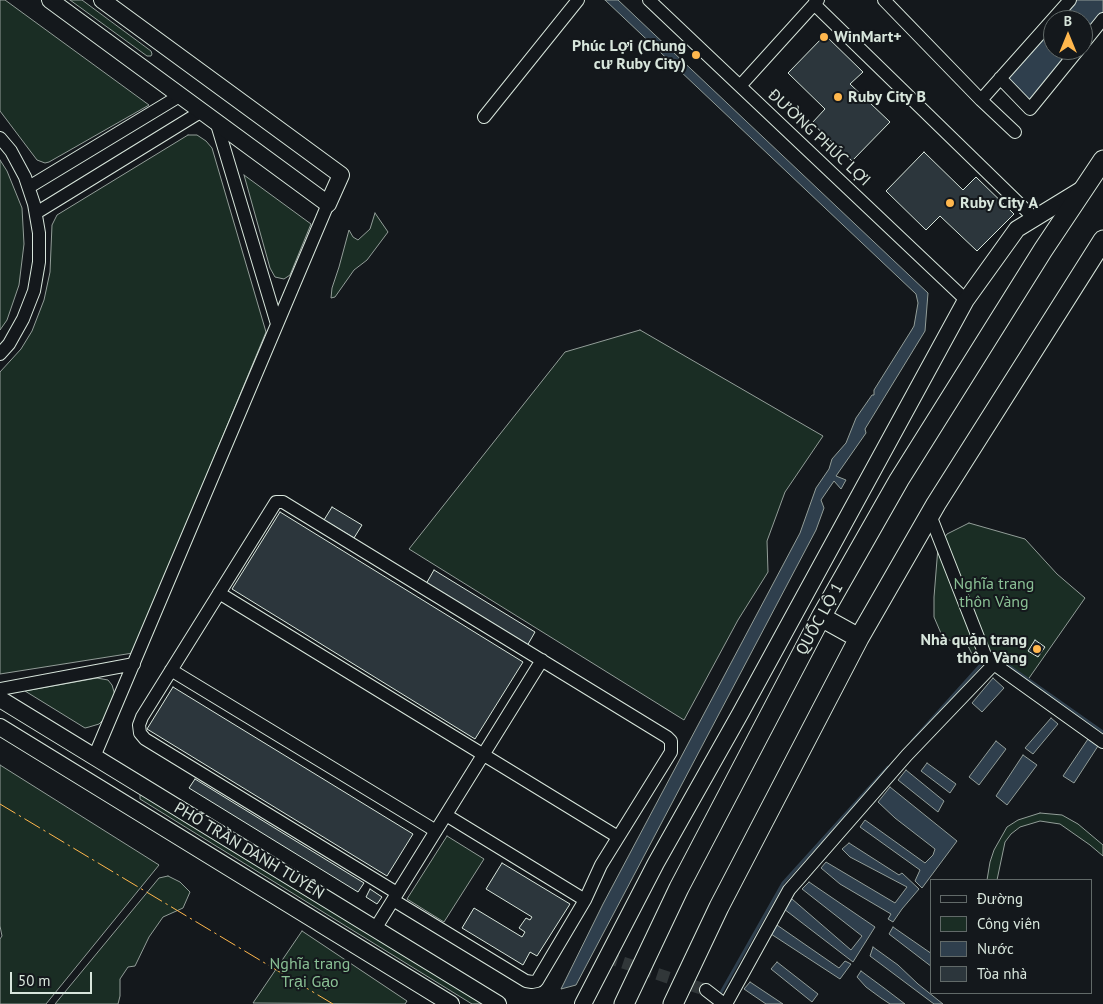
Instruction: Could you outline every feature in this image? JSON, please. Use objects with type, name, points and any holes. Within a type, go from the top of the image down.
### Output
[{"type":"highway","name":"QUỐC LỘ 1","points":[[624,1004],[679,888],[821,617],[899,480],[1043,250],[1103,160]]},
{"type":"highway","points":[[673,1004],[719,908],[859,638],[930,515],[1103,240]]},
{"type":"highway","points":[[821,617],[859,638]]},
{"type":"main road","points":[[50,0],[328,204],[341,175],[102,0]]},
{"type":"main road","points":[[583,1004],[656,864],[966,300],[1018,229],[1085,187]]},
{"type":"main road","name":"PHỐ TRẦN DANH TUYÊN","points":[[0,699],[498,1004]]},
{"type":"main road","name":"PHỐ TRẦN DANH TUYÊN","points":[[0,727],[451,1004]]},
{"type":"main road","points":[[82,778],[94,756]]},
{"type":"street","points":[[484,117],[578,0]]},
{"type":"street","name":"ĐƯỜNG PHÚC LỢI","points":[[650,0],[966,300]]},
{"type":"street","points":[[884,0],[981,100],[1015,132]]},
{"type":"street","points":[[981,100],[1070,0]]},
{"type":"street","points":[[740,86],[816,2],[1035,219]]},
{"type":"street","points":[[1093,32],[1103,19]]},
{"type":"street","points":[[1000,78],[1030,109],[1070,60]]},
{"type":"street","points":[[29,187],[180,95]]},
{"type":"street","points":[[36,213],[202,111]]},
{"type":"street","points":[[216,121],[277,324]]},
{"type":"street","points":[[0,138],[11,151],[25,176],[36,213],[39,233],[39,262],[34,291],[23,319],[9,344],[0,354]]},
{"type":"street","points":[[94,756],[328,204]]},
{"type":"street","points":[[280,502],[542,660],[667,737],[671,741],[671,752],[601,865],[585,900],[540,977],[537,981],[532,982],[526,981],[395,896],[145,739],[140,733],[139,724],[142,717],[273,505],[280,502]]},
{"type":"street","points":[[930,515],[990,660],[1103,742]]},
{"type":"street","points":[[219,593],[618,837]]},
{"type":"street","points":[[375,928],[542,660]]},
{"type":"street","points":[[706,990],[726,1002],[789,890],[990,660]]},
{"type":"street","points":[[0,689],[134,664]]},
{"type":"street","points":[[171,670],[436,831]]},
{"type":"street","points":[[446,815],[585,900]]},
{"type":"green space","points":[[0,0],[5,0],[149,105],[49,162],[45,163],[37,160],[0,111]]},
{"type":"green space","points":[[70,0],[82,0],[151,51],[151,56],[147,56]]},
{"type":"green space","points":[[188,135],[197,135],[212,148],[266,332],[133,653],[0,674],[0,372],[21,349],[32,331],[44,300],[50,272],[52,225],[57,215]]},
{"type":"green space","points":[[0,160],[7,171],[22,208],[24,244],[19,285],[7,320],[0,330]]},
{"type":"green space","points":[[244,175],[311,224],[290,275],[284,279],[275,277],[270,268]]},
{"type":"green space","points":[[375,213],[388,232],[367,260],[354,270],[335,297],[331,298],[332,288],[349,230],[353,237],[358,240],[370,229]]},
{"type":"green space","points":[[640,330],[823,436],[785,492],[767,541],[768,572],[738,620],[684,720],[409,549],[565,352]]},
{"type":"green space","name":"Nghĩa trang thôn Vàng","points":[[969,523],[1025,539],[1057,574],[1085,598],[1027,681],[993,658],[985,665],[974,658],[968,646],[943,638],[934,617],[938,547],[947,534]]},
{"type":"green space","points":[[97,678],[108,680],[112,685],[115,695],[107,716],[99,724],[85,728],[25,691]]},
{"type":"green space","points":[[0,765],[159,865],[46,1004],[0,1004],[0,939],[2,936],[0,926]]},
{"type":"green space","points":[[142,794],[484,1004],[472,1004],[140,799]]},
{"type":"green space","points":[[1040,813],[1062,815],[1078,824],[1103,845],[1103,856],[1060,824],[1040,821],[1020,827],[1011,834],[1005,842],[997,879],[987,879],[994,850],[1007,827],[1018,820]]},
{"type":"green space","points":[[447,836],[484,859],[444,922],[407,899]]},
{"type":"green space","points":[[168,876],[180,882],[190,892],[183,908],[163,917],[149,937],[135,966],[128,967],[120,979],[118,1004],[55,1004],[159,878]]},
{"type":"green space","name":"Nghĩa trang Trại Gạo","points":[[302,931],[407,1001],[405,1004],[253,1003]]},
{"type":"water","points":[[605,0],[618,0],[928,293],[925,331],[865,429],[866,433],[836,476],[846,480],[841,489],[834,481],[821,500],[824,508],[816,530],[576,985],[561,989],[603,904],[800,533],[816,488],[829,469],[832,459],[846,443],[856,418],[872,395],[874,395],[874,390],[914,326],[918,303],[916,294]]},
{"type":"water","points":[[1075,0],[1103,0],[1103,16],[1093,28],[1093,10],[1067,10]]},
{"type":"water","points":[[1043,37],[1043,60],[1067,60],[1032,104],[1006,77]]},
{"type":"water","points":[[993,678],[1004,688],[982,712],[972,703]]},
{"type":"water","points":[[1051,718],[1058,724],[1033,754],[1025,748]]},
{"type":"water","points":[[1088,739],[1098,746],[1074,783],[1063,776]]},
{"type":"water","points":[[996,741],[1006,749],[979,785],[969,777]]},
{"type":"water","points":[[1023,755],[1037,765],[1007,805],[996,796]]},
{"type":"water","points":[[927,763],[956,784],[950,793],[921,771]]},
{"type":"water","points":[[906,770],[944,801],[938,812],[898,780]]},
{"type":"water","points":[[890,787],[957,841],[922,888],[915,881],[920,870],[860,827],[865,820],[925,863],[933,855],[935,849],[895,818],[878,802]]},
{"type":"water","points":[[849,843],[899,875],[902,873],[919,889],[893,922],[888,919],[891,914],[840,884],[821,868],[826,862],[895,903],[907,887],[850,857],[842,849]]},
{"type":"water","points":[[809,882],[875,927],[853,962],[784,909],[792,899],[851,950],[862,936],[802,889]]},
{"type":"water","points":[[774,923],[839,968],[845,961],[851,964],[840,979],[771,934]]},
{"type":"water","points":[[893,927],[930,953],[930,965],[889,934]]},
{"type":"water","points":[[873,947],[898,965],[943,1004],[934,1004],[870,956]]},
{"type":"water","points":[[777,962],[818,994],[812,1002],[771,969]]},
{"type":"water","points":[[861,971],[905,1004],[890,1004],[866,987],[857,977]]},
{"type":"water","points":[[750,982],[783,1004],[766,1004],[744,989]]},
{"type":"building","name":"Ruby City B","points":[[825,35],[863,72],[850,84],[890,122],[852,161],[812,123],[825,109],[788,73]]},
{"type":"building","name":"Ruby City A","points":[[924,152],[963,190],[976,177],[1014,214],[977,251],[940,216],[926,230],[886,191]]},
{"type":"building","points":[[332,507],[362,525],[354,538],[324,520]]},
{"type":"building","points":[[280,512],[523,662],[475,739],[232,589]]},
{"type":"building","points":[[434,570],[535,632],[527,646],[426,584]]},
{"type":"building","name":"Nhà quản trang thôn Vàng","points":[[1035,640],[1045,647],[1038,657],[1028,651]]},
{"type":"building","points":[[173,687],[413,834],[387,876],[147,729]]},
{"type":"building","points":[[195,779],[364,883],[358,892],[189,788]]},
{"type":"building","points":[[502,863],[570,904],[537,956],[530,952],[523,965],[462,928],[474,908],[522,937],[525,932],[519,928],[526,918],[530,920],[532,917],[486,889]]},
{"type":"building","points":[[370,889],[382,897],[377,904],[366,897]]},
{"type":"waterway","points":[[990,657],[995,656],[1103,732]]},
{"type":"waterway","points":[[912,741],[985,660]]},
{"type":"waterway","points":[[719,996],[783,883],[888,767]]},
{"type":"tunnel","points":[[606,957],[706,990]]},
{"type":"power","points":[[0,804],[333,1004]]},
{"type":"place","name":"WinMart+","points":[[824,37]]},
{"type":"place","name":"Phúc Lợi (Chung cư Ruby City)","points":[[696,55]]},
{"type":"place","name":"Ruby City B","points":[[838,97]]},
{"type":"place","name":"Ruby City A","points":[[950,203]]},
{"type":"place","name":"Nhà quản trang thôn Vàng","points":[[1037,649]]}]
